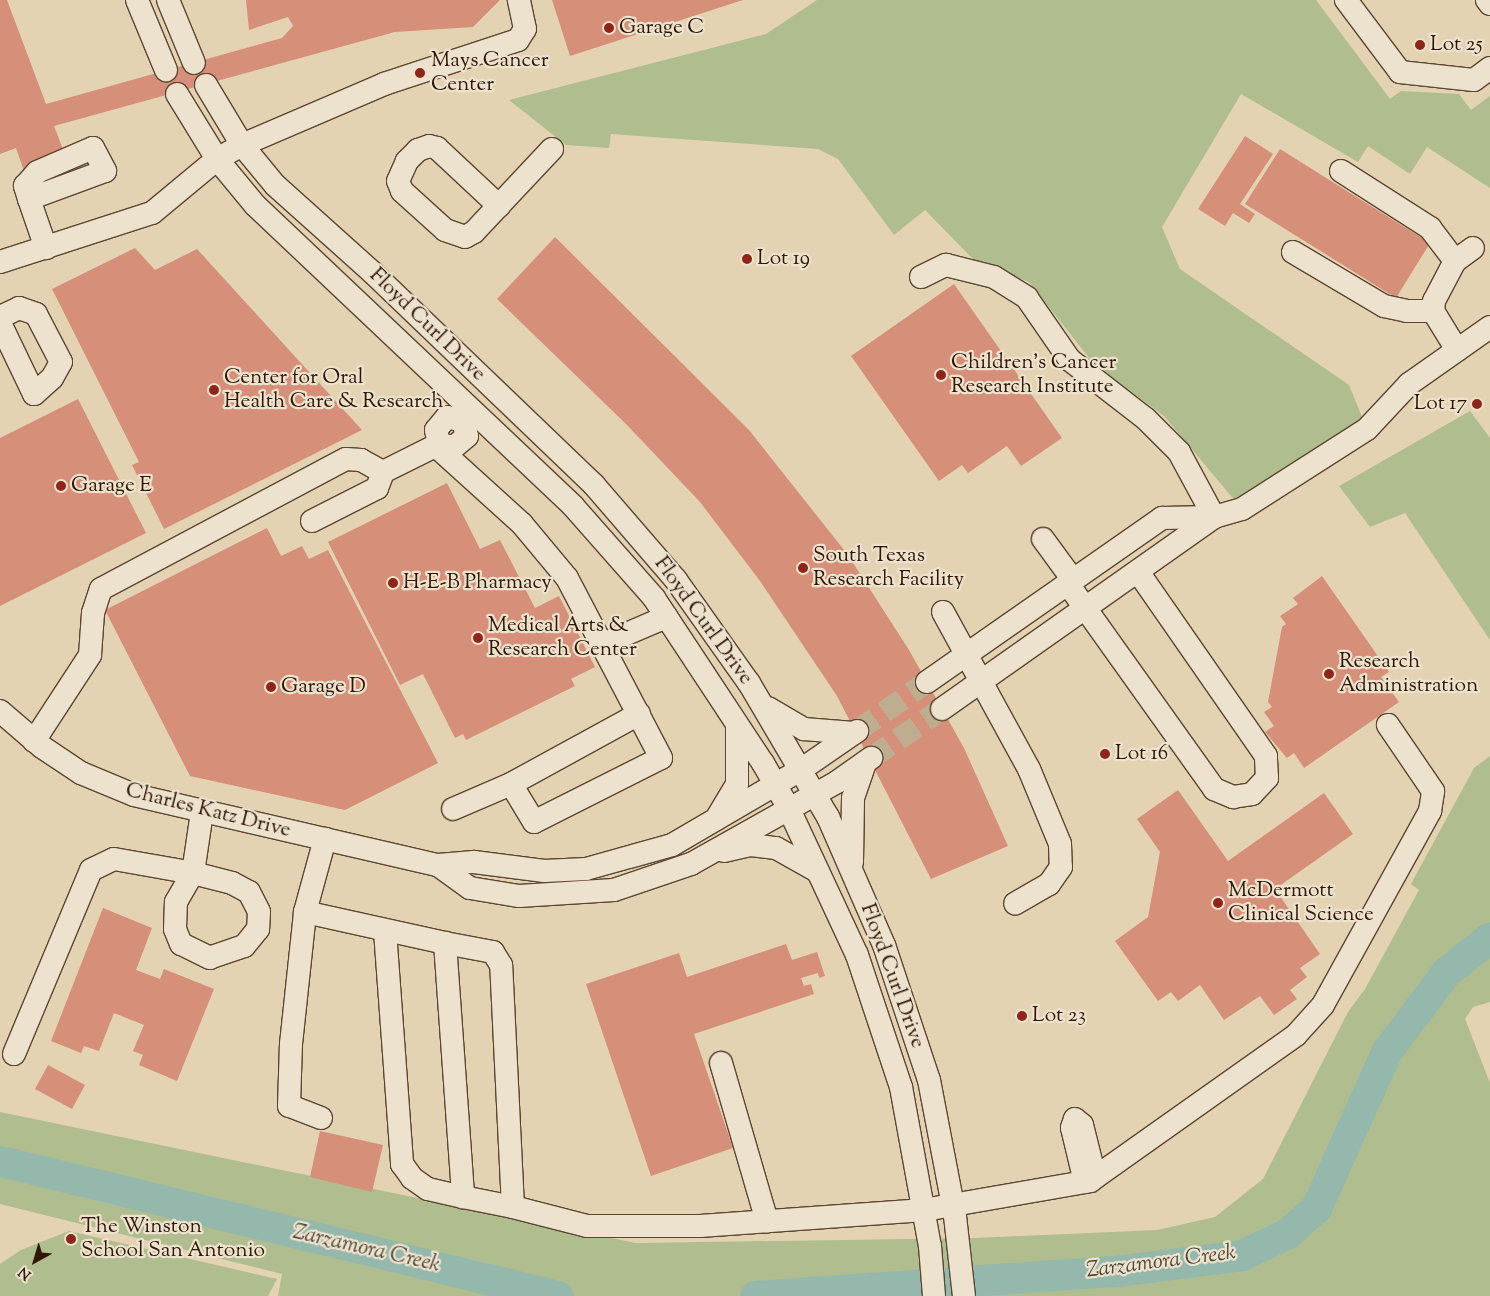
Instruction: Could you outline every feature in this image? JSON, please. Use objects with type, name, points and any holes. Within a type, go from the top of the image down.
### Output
[{"type":"street","points":[[137,0],[166,70]]},
{"type":"street","points":[[168,0],[194,63]]},
{"type":"street","points":[[0,262],[152,212],[217,159],[242,145],[384,84],[518,40],[525,29],[520,0]]},
{"type":"street","points":[[1346,0],[1400,72],[1474,80],[1490,68]]},
{"type":"street","points":[[1487,0],[1490,4]]},
{"type":"street","name":"Floyd Curl Drive","points":[[206,85],[242,145],[275,185],[494,389],[594,486],[676,580],[762,703],[816,793],[852,871],[884,945],[930,1080],[953,1205],[964,1296]]},
{"type":"street","name":"Floyd Curl Drive","points":[[177,94],[217,159],[255,205],[468,416],[573,506],[666,617],[775,785],[788,807],[857,955],[902,1087],[930,1246],[934,1296]]},
{"type":"street","points":[[46,248],[29,199],[105,171],[93,148]]},
{"type":"street","points":[[499,206],[552,149]]},
{"type":"street","points":[[1341,171],[1430,228],[1455,261]]},
{"type":"street","points":[[1457,350],[1433,311],[1440,284],[1455,261],[1473,248]]},
{"type":"street","points":[[1293,252],[1384,306],[1433,311]]},
{"type":"street","points":[[921,277],[946,265],[994,277],[1027,298],[1070,360],[1146,419],[1180,452],[1214,517]]},
{"type":"street","points":[[0,317],[19,308],[36,314],[61,362],[52,378],[34,394],[0,323]]},
{"type":"street","points":[[927,682],[1162,518],[1214,517],[1242,509],[1367,429],[1409,384],[1490,327]]},
{"type":"street","points":[[312,521],[377,488],[383,472],[437,445],[454,447],[467,436],[468,416],[494,389]]},
{"type":"street","points":[[437,445],[522,524],[567,578],[661,758],[534,822],[512,784]]},
{"type":"street","points":[[34,741],[90,655],[93,613],[101,589],[346,459],[361,460],[383,472]]},
{"type":"street","points":[[942,709],[1214,517]]},
{"type":"street","points":[[1043,539],[1085,609],[1214,789],[1233,797],[1252,794],[1267,778],[1266,756],[1138,572]]},
{"type":"street","points":[[943,612],[968,654],[1029,769],[1060,844],[1061,867],[1049,884],[1015,904]]},
{"type":"street","points":[[603,644],[666,617]]},
{"type":"street","name":"Charles Katz Drive","points":[[0,711],[34,741],[80,773],[108,786],[202,812],[438,865],[474,862],[544,872],[586,869],[672,845],[802,769],[855,732],[804,729],[762,703]]},
{"type":"street","points":[[453,809],[512,784],[639,714]]},
{"type":"street","points":[[713,821],[728,804],[736,784],[737,725]]},
{"type":"street","points":[[385,931],[402,1164],[412,1178],[428,1189],[513,1207],[587,1226],[767,1221],[924,1210],[1090,1180],[1296,1034],[1323,1005],[1430,811],[1433,791],[1388,725]]},
{"type":"street","name":"Charles Katz Drive","points":[[438,865],[470,888],[519,896],[614,890],[661,877],[708,854],[788,807],[816,793],[868,760],[853,798],[852,871]]},
{"type":"street","points":[[14,1054],[91,870],[114,860],[193,873],[202,812]]},
{"type":"street","points":[[321,1118],[289,1106],[291,1044],[305,912],[325,839]]},
{"type":"street","points":[[708,854],[751,845],[776,848],[818,871]]},
{"type":"street","points":[[305,912],[385,931],[493,952],[501,965],[513,1207]]},
{"type":"street","points":[[445,943],[462,1197]]},
{"type":"street","points":[[720,1063],[767,1221]]},
{"type":"green space","points":[[817,0],[1316,0],[1390,99],[1401,91],[1459,94],[1471,110],[1490,96],[1490,188],[1427,147],[1410,174],[1368,146],[1358,162],[1241,94],[1162,227],[1180,269],[1349,385],[1367,429],[1242,509],[1164,416],[1094,364],[1029,282],[974,260],[925,210],[894,235],[838,159],[818,149],[611,134],[609,148],[566,145],[509,100],[766,34]]},
{"type":"green space","points":[[1470,411],[1490,438],[1490,640],[1405,513],[1370,527],[1339,486]]},
{"type":"green space","points":[[1490,756],[1490,1002],[1473,1007],[1465,1019],[1490,1083],[1490,1296],[278,1296],[282,1274],[0,1204],[0,1112],[636,1243],[975,1238],[1157,1230],[1215,1217],[1263,1179],[1348,1012],[1365,989],[1419,890],[1411,884],[1474,768]]},
{"type":"green space","name":"The Winston School San Antonio","points":[[69,1231],[277,1279],[268,1296],[0,1296],[0,1264],[21,1250]]},
{"type":"building","points":[[0,0],[7,0],[46,104],[282,38],[293,26],[288,17],[249,30],[246,0],[500,0],[473,27],[395,32],[54,126],[66,157],[25,174],[16,148],[0,154]]},
{"type":"building","name":"Garage C","points":[[552,0],[743,0],[570,56]]},
{"type":"building","points":[[1245,136],[1273,154],[1240,204],[1255,214],[1249,223],[1233,213],[1225,226],[1198,209]]},
{"type":"building","points":[[1280,149],[1430,243],[1396,298],[1245,204]]},
{"type":"building","name":"South Texas Research Facility","points":[[555,237],[749,430],[848,555],[909,650],[964,748],[1008,846],[931,879],[837,696],[760,581],[700,502],[626,424],[497,299]]},
{"type":"building","name":"Center for Oral Health Care & Research","points":[[135,248],[155,270],[197,249],[362,430],[164,529],[132,465],[139,462],[52,289]]},
{"type":"building","name":"Children's Cancer Research Institute","points":[[954,284],[1062,438],[1021,466],[1007,446],[968,473],[962,465],[939,481],[851,356]]},
{"type":"building","name":"Garage E","points":[[78,399],[146,533],[0,606],[0,438]]},
{"type":"building","name":"Medical Arts & Research Center","points":[[447,483],[480,549],[500,540],[535,608],[559,596],[595,667],[571,679],[575,686],[466,740],[463,734],[455,738],[423,674],[400,685],[328,542]]},
{"type":"building","name":"Garage D","points":[[267,528],[281,556],[302,546],[309,559],[328,550],[438,763],[345,810],[190,776],[105,610]]},
{"type":"building","name":"Research Administration","points":[[1322,576],[1389,672],[1381,677],[1399,702],[1304,768],[1294,753],[1287,758],[1265,732],[1274,726],[1264,712],[1272,707],[1268,702],[1282,627],[1286,624],[1280,616],[1298,604],[1293,598]]},
{"type":"building","name":"McDermott Clinical Science","points":[[1178,790],[1228,861],[1324,793],[1353,834],[1275,889],[1320,954],[1300,968],[1307,977],[1290,990],[1297,999],[1274,1015],[1260,996],[1224,1020],[1200,985],[1178,1001],[1171,992],[1158,1001],[1115,941],[1148,917],[1160,852],[1137,819]]},
{"type":"building","points":[[103,908],[152,928],[136,970],[160,979],[164,969],[214,989],[177,1081],[139,1065],[143,1055],[133,1051],[144,1025],[114,1013],[99,1051],[84,1046],[81,1053],[51,1041]]},
{"type":"building","points":[[786,944],[792,960],[817,952],[825,976],[819,978],[818,973],[801,978],[804,986],[811,984],[814,994],[694,1034],[733,1148],[651,1176],[586,984],[679,953],[687,977]]},
{"type":"building","points":[[48,1065],[85,1085],[72,1109],[35,1089]]},
{"type":"building","points":[[320,1131],[383,1145],[372,1192],[310,1177]]},
{"type":"waterway","name":"Zarzamora Creek","points":[[755,1296],[1124,1270],[1242,1255],[1288,1233],[1316,1208],[1386,1052],[1446,972],[1490,937]]},
{"type":"waterway","name":"Zarzamora Creek","points":[[0,1161],[558,1296]]},
{"type":"tunnel","points":[[857,731],[927,682]]},
{"type":"tunnel","points":[[871,758],[942,709]]},
{"type":"place","name":"Garage C","points":[[609,28]]},
{"type":"place","name":"Lot 25","points":[[1420,45]]},
{"type":"place","name":"Mays Cancer Center","points":[[420,73]]},
{"type":"place","name":"Lot 19","points":[[747,259]]},
{"type":"place","name":"Children's Cancer Research Institute","points":[[941,375]]},
{"type":"place","name":"Center for Oral Health Care & Research","points":[[214,390]]},
{"type":"place","name":"Lot 17","points":[[1477,404]]},
{"type":"place","name":"Garage E","points":[[61,486]]},
{"type":"place","name":"South Texas Research Facility","points":[[803,568]]},
{"type":"place","name":"H-E-B Pharmacy","points":[[393,583]]},
{"type":"place","name":"Medical Arts & Research Center","points":[[478,638]]},
{"type":"place","name":"Research Administration","points":[[1329,674]]},
{"type":"place","name":"Garage D","points":[[271,687]]},
{"type":"place","name":"Lot 16","points":[[1105,754]]},
{"type":"place","name":"McDermott Clinical Science","points":[[1218,903]]},
{"type":"place","name":"Lot 23","points":[[1022,1016]]},
{"type":"place","name":"The Winston School San Antonio","points":[[71,1239]]}]
